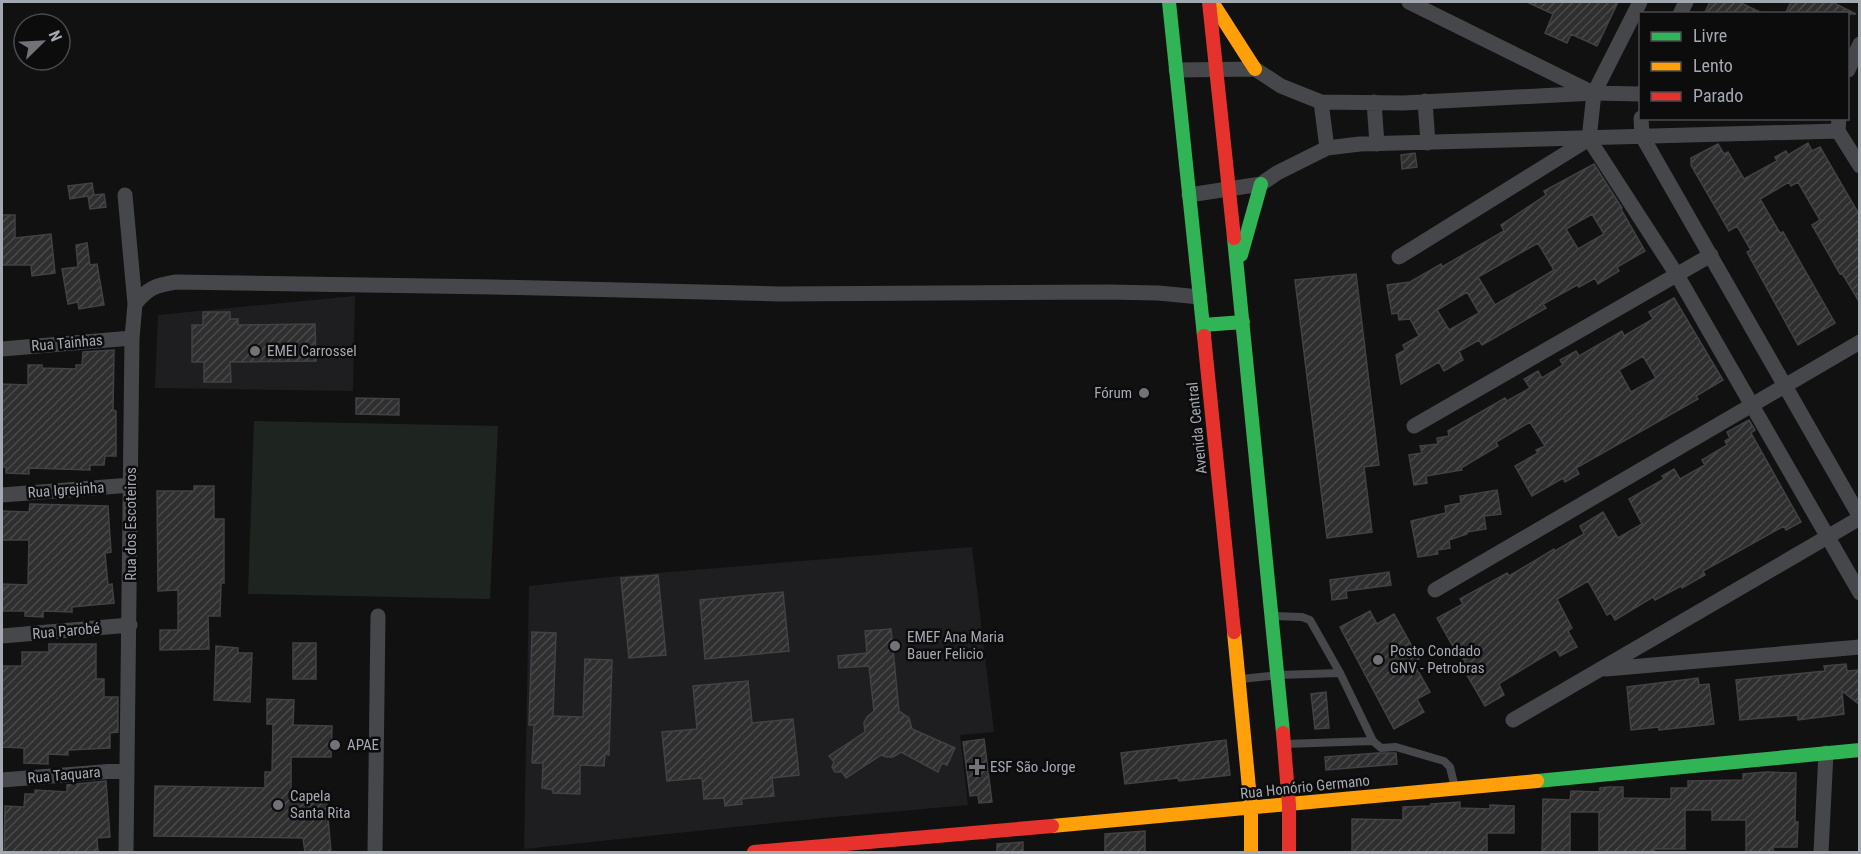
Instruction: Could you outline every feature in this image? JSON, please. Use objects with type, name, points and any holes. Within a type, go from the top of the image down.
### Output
[{"type":"main road","name":"Avenida Central","points":[[1169,2],[1239,679],[1251,808],[1251,852]]},
{"type":"main road","points":[[1210,2],[1255,69]]},
{"type":"main road","points":[[1210,2],[1279,675],[1289,805],[1289,852]]},
{"type":"main road","points":[[1237,267],[1261,184]]},
{"type":"main road","points":[[1203,325],[1243,322]]},
{"type":"main road","name":"Rua Honório Germano","points":[[754,852],[1289,805],[1860,750]]},
{"type":"street","points":[[1410,2],[1594,93]]},
{"type":"street","points":[[1640,2],[1594,93],[1589,139],[1677,275],[1827,537],[1853,567],[1860,593]]},
{"type":"street","points":[[1849,68],[1860,44]]},
{"type":"street","points":[[1176,70],[1255,69],[1281,86],[1322,102],[1425,102],[1594,93],[1639,94]]},
{"type":"street","points":[[1322,102],[1327,148]]},
{"type":"street","points":[[1374,102],[1377,144]]},
{"type":"street","points":[[1425,102],[1428,143]]},
{"type":"street","points":[[1513,720],[1860,517],[1642,136],[1641,120]]},
{"type":"street","points":[[1189,195],[1261,184],[1277,173],[1327,148],[1377,144],[1589,139],[1839,125],[1860,166]]},
{"type":"street","points":[[1399,257],[1589,139]]},
{"type":"street","name":"Rua dos Escoteiros","points":[[125,195],[135,304],[132,338],[126,852]]},
{"type":"street","points":[[1414,426],[1711,255]]},
{"type":"street","points":[[135,304],[144,292],[157,285],[176,282],[780,294],[1108,292],[1200,297]]},
{"type":"street","name":"Rua Tainhas","points":[[2,349],[132,338]]},
{"type":"street","points":[[1435,591],[1860,342]]},
{"type":"street","name":"Rua Igrejinha","points":[[2,495],[131,485]]},
{"type":"street","points":[[375,852],[378,616]]},
{"type":"street","name":"Rua Parobé","points":[[2,636],[130,625]]},
{"type":"street","points":[[1600,670],[1860,647]]},
{"type":"street","points":[[1821,852],[1826,753]]},
{"type":"street","name":"Rua Taquara","points":[[2,780],[127,770]]},
{"type":"lane","points":[[1273,616],[1302,617],[1310,620],[1340,673],[1373,741],[1381,748],[1396,747],[1444,760],[1450,767],[1455,789]]},
{"type":"lane","points":[[1239,679],[1340,673]]},
{"type":"lane","points":[[1284,744],[1373,741]]},
{"type":"shaded area","name":"EMEI Carrossel","points":[[355,296],[353,391],[155,388],[158,315]]},
{"type":"shaded area","points":[[254,421],[498,426],[490,599],[248,594]]},
{"type":"shaded area","points":[[972,547],[994,732],[960,735],[968,805],[524,849],[529,586],[620,576]]},
{"type":"building","points":[[1527,2],[1618,2],[1597,46],[1571,34],[1567,43],[1545,33],[1553,14]]},
{"type":"building","points":[[1710,2],[1739,2],[1760,12],[1705,12]]},
{"type":"building","points":[[1791,2],[1832,2],[1856,14],[1849,14],[1849,12],[1786,12]]},
{"type":"building","points":[[1808,143],[1812,151],[1820,147],[1860,216],[1860,303],[1842,273],[1840,274],[1812,225],[1820,220],[1798,182],[1791,186],[1789,182],[1760,199],[1780,233],[1783,232],[1835,323],[1798,345],[1747,252],[1751,250],[1737,226],[1729,231],[1691,165],[1691,158],[1718,144],[1724,154],[1728,152],[1744,179],[1777,161],[1775,157],[1786,151],[1788,155]]},
{"type":"building","points":[[1415,153],[1417,167],[1402,169],[1401,155]]},
{"type":"building","points":[[1594,164],[1622,208],[1645,251],[1617,267],[1619,271],[1598,284],[1595,278],[1579,287],[1577,285],[1543,304],[1546,308],[1482,345],[1479,340],[1459,351],[1463,360],[1444,371],[1439,362],[1401,384],[1396,355],[1405,350],[1403,345],[1419,336],[1410,319],[1399,320],[1398,313],[1392,314],[1387,285],[1410,282],[1441,264],[1442,267],[1504,231],[1501,225],[1546,195],[1544,191]],"holes":[[[1592,214],[1604,234],[1578,249],[1566,229]],[[1538,243],[1554,270],[1495,305],[1478,277]],[[1467,292],[1479,313],[1449,330],[1437,310]]]},
{"type":"building","points":[[92,183],[94,195],[104,194],[106,207],[90,209],[88,196],[70,199],[68,186]]},
{"type":"building","points":[[2,215],[15,215],[15,238],[51,234],[55,273],[32,276],[31,265],[2,265]]},
{"type":"building","points":[[87,243],[90,265],[97,264],[104,305],[79,309],[78,302],[68,304],[62,269],[78,267],[76,245]]},
{"type":"building","points":[[1356,274],[1379,465],[1364,467],[1372,532],[1327,538],[1295,280]]},
{"type":"building","points":[[1674,298],[1723,380],[1696,396],[1698,399],[1576,468],[1579,474],[1565,482],[1563,478],[1532,496],[1515,466],[1538,453],[1536,450],[1545,446],[1530,422],[1496,442],[1498,446],[1461,468],[1462,470],[1426,476],[1427,483],[1414,485],[1409,455],[1422,453],[1420,446],[1438,444],[1437,438],[1449,436],[1448,431],[1505,398],[1507,401],[1530,388],[1524,379],[1538,371],[1542,378],[1563,365],[1560,360],[1576,351],[1579,356],[1622,331],[1624,336],[1653,319],[1649,312]],"holes":[[[1643,356],[1656,378],[1631,392],[1619,370]]]},
{"type":"building","points":[[203,312],[230,312],[230,319],[238,319],[238,325],[315,324],[316,361],[230,362],[231,382],[204,382],[204,362],[192,362],[192,325],[203,325]]},
{"type":"building","points":[[114,350],[113,410],[116,411],[116,456],[105,456],[104,465],[90,465],[90,470],[29,468],[29,474],[6,473],[6,467],[2,467],[2,384],[28,385],[28,365],[42,365],[42,368],[76,369],[76,365],[82,365],[83,352]]},
{"type":"building","points":[[356,398],[399,399],[399,415],[356,414]]},
{"type":"building","points":[[1749,420],[1755,430],[1751,433],[1801,522],[1786,530],[1784,526],[1703,571],[1705,575],[1682,588],[1681,586],[1655,600],[1653,597],[1615,620],[1611,613],[1607,615],[1588,581],[1557,599],[1572,628],[1568,631],[1577,647],[1560,656],[1556,649],[1503,681],[1499,684],[1504,695],[1485,706],[1467,675],[1472,673],[1457,649],[1455,650],[1437,618],[1463,604],[1460,599],[1507,573],[1509,576],[1584,534],[1580,526],[1603,512],[1618,538],[1642,524],[1629,499],[1664,479],[1662,476],[1674,469],[1680,479],[1705,465],[1702,460],[1727,445],[1725,441],[1730,438],[1727,432]]},
{"type":"building","points":[[194,486],[214,486],[214,519],[224,519],[224,583],[221,583],[220,616],[208,616],[209,649],[160,650],[160,630],[178,630],[178,590],[158,591],[157,491],[194,491]]},
{"type":"building","points":[[1497,490],[1501,514],[1484,516],[1486,529],[1467,532],[1467,534],[1449,540],[1450,548],[1437,550],[1438,554],[1418,557],[1411,521],[1446,513],[1445,506],[1461,503],[1460,496]]},
{"type":"building","points":[[30,504],[108,506],[111,552],[105,553],[108,585],[112,584],[114,603],[72,607],[72,612],[43,611],[43,617],[25,616],[25,611],[2,611],[4,584],[28,585],[29,540],[2,540],[2,511],[29,512]]},
{"type":"building","points":[[1389,572],[1391,585],[1346,591],[1347,598],[1332,600],[1330,580]]},
{"type":"building","points":[[658,575],[666,655],[629,658],[621,578]]},
{"type":"building","points":[[783,592],[789,651],[705,659],[700,600]]},
{"type":"building","points":[[1370,611],[1377,624],[1394,614],[1419,659],[1413,662],[1430,692],[1417,699],[1424,712],[1394,729],[1340,627]]},
{"type":"building","points":[[891,629],[899,711],[909,718],[912,729],[955,748],[947,765],[942,763],[938,772],[901,752],[893,757],[881,755],[846,778],[842,772],[835,772],[832,767],[834,762],[829,756],[865,732],[864,723],[874,711],[869,666],[839,668],[838,656],[867,653],[865,631]]},
{"type":"building","points":[[532,632],[556,633],[553,716],[583,717],[585,659],[612,660],[609,755],[605,754],[604,766],[580,765],[580,794],[553,793],[553,790],[542,788],[543,763],[532,763],[534,725],[529,725]]},
{"type":"building","points":[[293,643],[316,643],[316,679],[293,679]]},
{"type":"building","points":[[49,644],[96,644],[96,679],[104,679],[104,697],[118,697],[118,732],[110,733],[110,748],[68,750],[68,755],[48,754],[48,764],[24,763],[24,748],[2,747],[2,666],[22,666],[22,652],[49,652]]},
{"type":"building","points":[[216,646],[238,648],[238,653],[252,653],[250,702],[214,700]]},
{"type":"building","points":[[1846,664],[1847,671],[1860,670],[1860,705],[1842,691],[1844,714],[1798,720],[1798,715],[1740,720],[1736,680],[1825,671],[1824,666]]},
{"type":"building","points":[[1698,678],[1699,685],[1709,684],[1714,724],[1659,730],[1659,727],[1631,730],[1627,687]]},
{"type":"building","points":[[748,681],[752,723],[793,719],[799,775],[772,778],[774,796],[741,799],[742,804],[725,806],[724,798],[704,799],[702,778],[667,781],[662,732],[697,729],[693,686]]},
{"type":"building","points":[[1326,692],[1329,728],[1315,729],[1311,694]]},
{"type":"building","points":[[267,699],[294,700],[293,725],[332,726],[331,757],[291,757],[291,798],[326,795],[331,852],[305,852],[303,838],[154,836],[155,786],[265,788],[265,772],[272,772],[273,724],[267,724]]},
{"type":"building","name":"ESF São Jorge","points":[[984,739],[992,802],[979,803],[978,795],[970,796],[963,742]]},
{"type":"building","points":[[1226,740],[1230,775],[1125,784],[1121,753]]},
{"type":"building","points":[[1396,753],[1397,764],[1326,770],[1325,757]]},
{"type":"building","points":[[1796,773],[1797,847],[1773,847],[1773,852],[1746,852],[1746,820],[1712,820],[1712,810],[1685,810],[1685,849],[1654,849],[1654,852],[1599,852],[1599,812],[1570,812],[1570,852],[1542,852],[1543,799],[1570,800],[1571,791],[1600,792],[1600,788],[1623,787],[1623,798],[1671,799],[1671,788],[1688,788],[1688,781],[1743,780],[1743,774]]},
{"type":"building","points":[[106,781],[110,837],[97,838],[98,852],[4,852],[5,806],[24,807],[25,794],[35,794],[35,790],[67,792],[67,785]]},
{"type":"building","points":[[1460,802],[1460,808],[1490,809],[1490,805],[1514,806],[1514,833],[1487,833],[1487,852],[1352,852],[1352,819],[1403,820],[1403,807]]},
{"type":"building","points":[[1145,831],[1145,852],[1105,852],[1105,834]]},
{"type":"building","points":[[1023,842],[1023,852],[997,852],[997,844]]},
{"type":"traffic: fast","points":[[1169,2],[1204,336]]},
{"type":"traffic: fast","points":[[1241,255],[1261,184]]},
{"type":"traffic: fast","points":[[1234,238],[1283,733]]},
{"type":"traffic: fast","points":[[1203,325],[1243,322]]},
{"type":"traffic: fast","points":[[1537,781],[1860,750]]},
{"type":"traffic: slow","points":[[1212,2],[1255,69]]},
{"type":"traffic: slow","points":[[1234,632],[1251,809],[1251,852]]},
{"type":"traffic: slow","points":[[1052,826],[1537,781]]},
{"type":"traffic: jam","points":[[1209,2],[1234,238]]},
{"type":"traffic: jam","points":[[1204,336],[1234,632]]},
{"type":"traffic: jam","points":[[1283,733],[1289,805],[1289,852]]},
{"type":"traffic: jam","points":[[754,852],[1052,826]]},
{"type":"place","name":"EMEI Carrossel","points":[[255,351]]},
{"type":"place","name":"Fórum","points":[[1144,393]]},
{"type":"place","name":"EMEF Ana Maria Bauer Felicio","points":[[895,646]]},
{"type":"place","name":"Posto Condado GNV - Petrobras","points":[[1378,660]]},
{"type":"place","name":"APAE","points":[[335,745]]},
{"type":"place","name":"ESF São Jorge","points":[[977,767]]},
{"type":"place","name":"Capela Santa Rita","points":[[278,805]]}]
